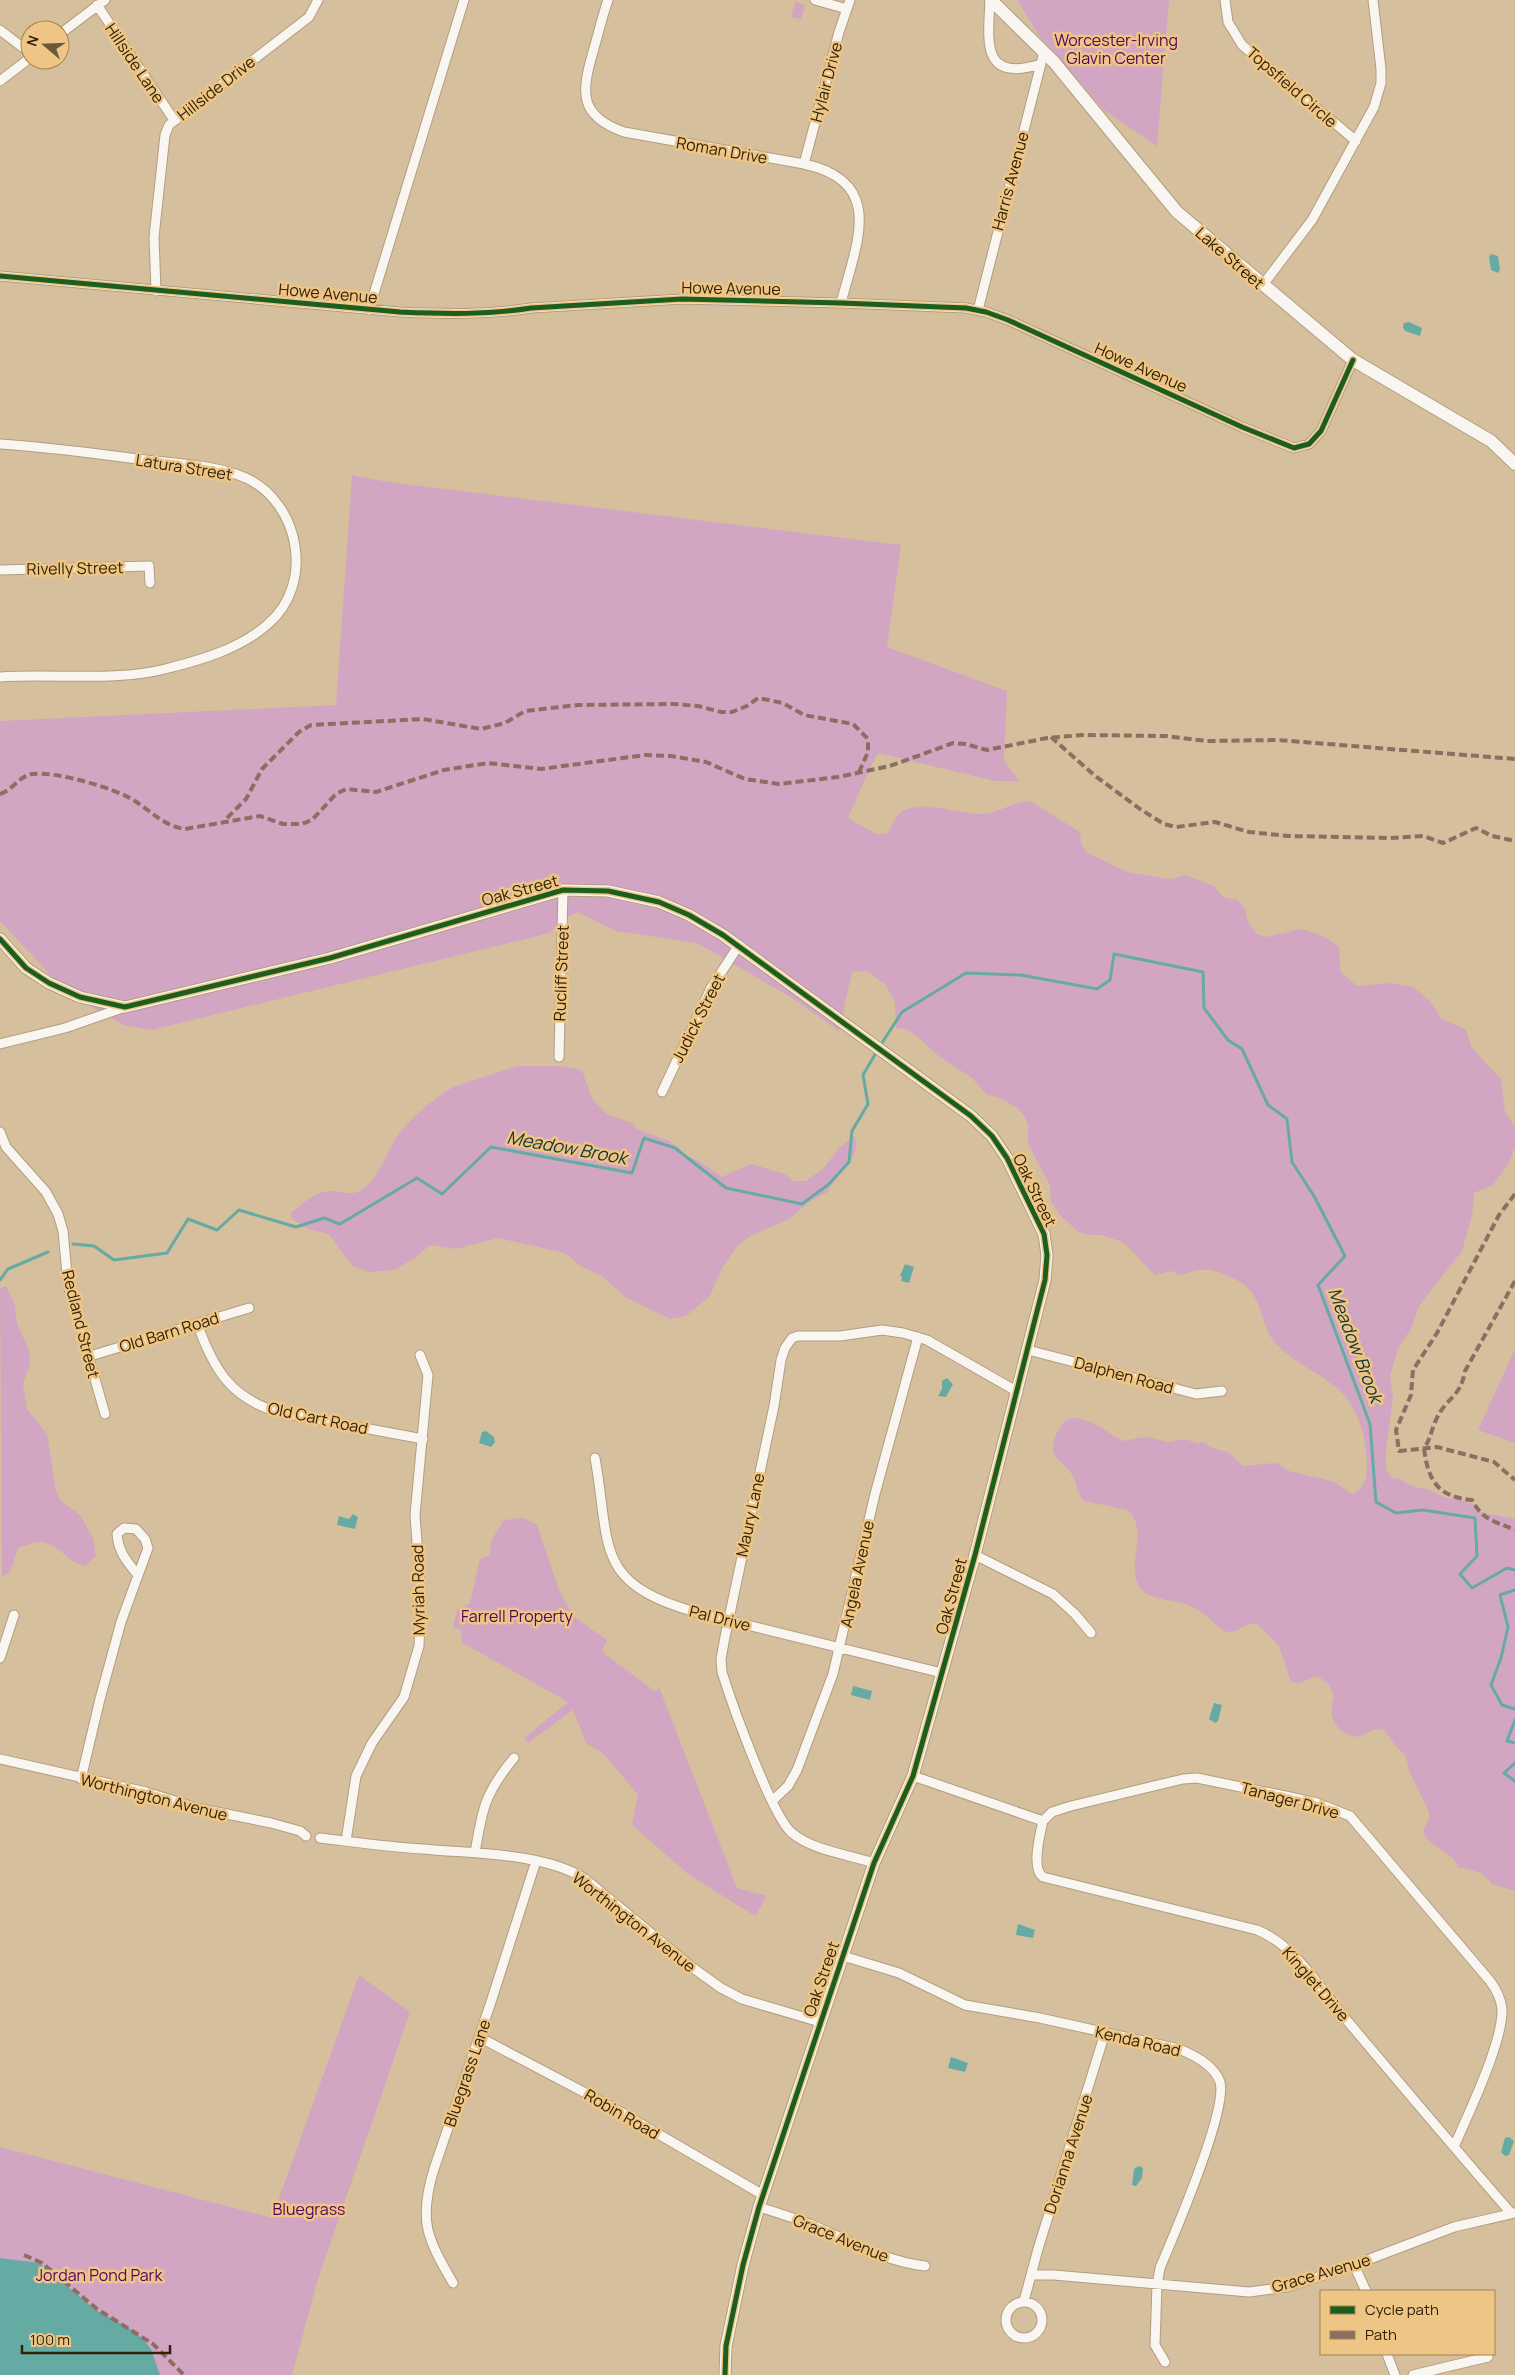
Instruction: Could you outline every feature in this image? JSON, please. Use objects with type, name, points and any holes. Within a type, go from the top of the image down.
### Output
[{"type":"main road","name":"Lake Street","points":[[991,0],[1177,212],[1262,286],[1353,360],[1491,441],[1515,464]]},
{"type":"street","name":"Hillside Drive","points":[[156,291],[154,237],[165,136],[169,125],[308,17],[318,0]]},
{"type":"street","points":[[369,310],[464,0]]},
{"type":"street","name":"Roman Drive","points":[[608,0],[584,87],[588,107],[598,119],[613,128],[634,135],[804,164],[824,169],[838,176],[850,188],[858,206],[860,225],[841,303]]},
{"type":"street","points":[[815,0],[847,9]]},
{"type":"street","name":"Hylair Drive","points":[[804,164],[850,0]]},
{"type":"street","points":[[991,0],[989,42],[991,55],[996,62],[1005,68],[1033,66],[1042,58]]},
{"type":"street","name":"Topsfield Circle","points":[[1225,0],[1228,22],[1242,45],[1356,141]]},
{"type":"street","points":[[1262,286],[1312,220],[1373,109],[1381,83],[1382,69],[1373,0]]},
{"type":"street","name":"Hillside Lane","points":[[101,3],[174,120]]},
{"type":"street","points":[[70,26],[101,3]]},
{"type":"street","points":[[0,30],[20,45]]},
{"type":"street","name":"Harris Avenue","points":[[978,310],[1042,58]]},
{"type":"street","points":[[0,81],[20,66]]},
{"type":"street","name":"Howe Avenue","points":[[0,276],[369,310],[456,314],[682,299],[841,303],[978,310],[1015,323],[1249,430],[1294,448],[1309,444],[1319,434],[1353,360]]},
{"type":"street","name":"Latura Street","points":[[0,444],[48,448],[190,466],[244,477],[268,492],[284,512],[293,533],[296,564],[292,587],[281,611],[269,624],[224,650],[154,672],[115,675],[0,677]]},
{"type":"street","name":"Rivelly Street","points":[[0,570],[149,566],[150,583]]},
{"type":"street","name":"Oak Street","points":[[0,939],[26,968],[49,983],[80,997],[125,1007],[330,958],[563,890],[608,891],[659,902],[689,915],[739,945],[971,1116],[991,1136],[1007,1157],[1023,1188],[1044,1234],[1047,1255],[1045,1280],[1018,1392],[975,1555],[913,1776],[874,1862],[759,2207],[743,2265],[726,2346],[725,2375]]},
{"type":"street","name":"Rucliff Street","points":[[559,1057],[563,890]]},
{"type":"street","name":"Judick Street","points":[[662,1092],[711,988],[739,945]]},
{"type":"street","points":[[0,1044],[65,1028],[125,1007]]},
{"type":"street","name":"Redland Street","points":[[0,1132],[6,1147],[46,1192],[58,1214],[63,1231],[68,1285],[90,1356],[105,1414]]},
{"type":"street","name":"Old Barn Road","points":[[90,1356],[249,1308]]},
{"type":"street","name":"Old Cart Road","points":[[197,1323],[207,1350],[218,1370],[230,1386],[249,1400],[278,1412],[423,1439]]},
{"type":"street","name":"Maury Lane","points":[[874,1862],[819,1847],[800,1839],[785,1827],[772,1801],[722,1672],[721,1659],[728,1619],[774,1406],[781,1360],[790,1341],[798,1336],[832,1337],[882,1330],[918,1337],[1018,1392]]},
{"type":"street","name":"Angela Avenue","points":[[772,1801],[788,1786],[797,1770],[829,1688],[841,1647],[875,1494],[918,1337]]},
{"type":"street","name":"Dalphen Road","points":[[1028,1350],[1196,1394],[1222,1391]]},
{"type":"street","name":"Myriah Road","points":[[346,1841],[356,1776],[372,1743],[404,1697],[419,1646],[421,1597],[416,1515],[428,1375],[420,1354]]},
{"type":"street","name":"Pal Drive","points":[[596,1458],[606,1537],[613,1558],[621,1572],[636,1587],[656,1599],[679,1607],[942,1673]]},
{"type":"street","points":[[81,1779],[122,1618],[138,1575],[148,1548],[145,1539],[136,1529],[124,1528],[117,1534],[118,1544],[124,1557],[138,1575]]},
{"type":"street","points":[[975,1555],[1053,1594],[1075,1614],[1090,1633]]},
{"type":"street","points":[[0,1658],[14,1615]]},
{"type":"street","points":[[475,1853],[479,1825],[488,1795],[514,1758]]},
{"type":"street","name":"Worthington Avenue","points":[[0,1759],[81,1779],[146,1792],[204,1810],[272,1823],[300,1831],[306,1836]]},
{"type":"street","points":[[913,1776],[1043,1821]]},
{"type":"street","name":"Tanager Drive","points":[[1043,1821],[1055,1811],[1071,1806],[1190,1778],[1317,1803],[1350,1816],[1490,1981],[1500,2001],[1501,2015],[1493,2049],[1454,2147]]},
{"type":"street","name":"Kinglet Drive","points":[[1043,1821],[1038,1858],[1038,1870],[1043,1877],[1257,1930],[1279,1942],[1314,1980],[1454,2147],[1513,2213]]},
{"type":"street","name":"Worthington Avenue","points":[[320,1838],[475,1853],[536,1861],[563,1868],[584,1878],[693,1968],[721,1988],[742,1999],[820,2022]]},
{"type":"street","name":"Bluegrass Lane","points":[[453,2283],[431,2243],[426,2222],[426,2197],[536,1861]]},
{"type":"street","name":"Kenda Road","points":[[843,1956],[899,1973],[965,2005],[1040,2018],[1166,2046],[1191,2054],[1211,2068],[1219,2080],[1221,2088],[1218,2116],[1160,2268],[1157,2285],[1155,2345],[1165,2362]]},
{"type":"street","name":"Dorianna Avenue","points":[[1024,2301],[1105,2032]]},
{"type":"street","name":"Robin Road","points":[[479,2037],[604,2104],[763,2195]]},
{"type":"street","name":"Grace Avenue","points":[[759,2207],[809,2224],[883,2256],[925,2266]]},
{"type":"street","name":"Grace Avenue","points":[[1031,2275],[1054,2275],[1249,2292],[1286,2287],[1354,2265],[1454,2227],[1513,2213]]},
{"type":"street","points":[[1354,2265],[1366,2290]]},
{"type":"street","points":[[1024,2301],[1035,2305],[1042,2314],[1042,2326],[1035,2335],[1024,2338],[1013,2335],[1006,2322],[1009,2309],[1014,2304],[1024,2301]]},
{"type":"street","points":[[1387,2355],[1395,2375]]},
{"type":"street","points":[[1413,2375],[1488,2357]]},
{"type":"green space","name":"Worcester-Irving Glavin Center","points":[[1017,0],[1169,0],[1157,146],[1105,111],[1038,34]]},
{"type":"green space","points":[[795,2],[805,5],[801,19],[791,17]]},
{"type":"green space","points":[[352,475],[388,482],[901,545],[887,647],[1007,691],[1004,760],[1019,781],[995,781],[878,753],[848,818],[876,834],[887,833],[897,816],[908,809],[930,807],[979,814],[1000,810],[1019,802],[1030,801],[1080,832],[1081,843],[1086,852],[1127,872],[1170,879],[1186,875],[1214,886],[1223,897],[1237,900],[1245,909],[1248,923],[1257,934],[1266,937],[1302,929],[1325,937],[1339,947],[1340,971],[1357,986],[1391,983],[1413,987],[1430,1001],[1441,1018],[1466,1030],[1472,1048],[1501,1079],[1505,1112],[1515,1127],[1515,1146],[1509,1163],[1493,1185],[1474,1193],[1472,1216],[1462,1251],[1419,1306],[1411,1329],[1398,1348],[1390,1376],[1393,1398],[1386,1451],[1386,1470],[1392,1478],[1401,1479],[1407,1484],[1444,1497],[1475,1505],[1475,1511],[1515,1519],[1515,1891],[1492,1884],[1482,1873],[1458,1867],[1450,1856],[1430,1841],[1423,1830],[1429,1818],[1429,1812],[1410,1773],[1405,1754],[1398,1749],[1384,1730],[1376,1729],[1357,1737],[1349,1735],[1338,1728],[1332,1717],[1334,1696],[1329,1685],[1318,1676],[1299,1683],[1291,1682],[1279,1646],[1258,1625],[1251,1623],[1235,1631],[1226,1632],[1193,1607],[1183,1603],[1156,1598],[1145,1593],[1136,1580],[1137,1528],[1134,1519],[1128,1510],[1084,1501],[1079,1495],[1071,1473],[1056,1456],[1053,1449],[1056,1435],[1061,1425],[1068,1419],[1079,1418],[1093,1423],[1124,1441],[1145,1437],[1169,1442],[1184,1439],[1198,1443],[1203,1442],[1212,1448],[1228,1452],[1243,1466],[1276,1463],[1289,1471],[1335,1482],[1352,1494],[1365,1481],[1367,1463],[1365,1441],[1359,1420],[1348,1400],[1333,1385],[1277,1345],[1268,1332],[1253,1294],[1240,1282],[1219,1272],[1209,1270],[1198,1270],[1181,1275],[1171,1271],[1155,1275],[1123,1242],[1101,1235],[1088,1235],[1078,1232],[1060,1215],[1051,1201],[1050,1185],[1028,1144],[1028,1125],[1024,1115],[1017,1108],[998,1097],[987,1095],[972,1078],[940,1057],[914,1034],[905,1029],[896,1028],[895,1002],[885,984],[866,971],[852,972],[839,1031],[792,998],[697,943],[616,931],[577,912],[564,919],[550,933],[151,1030],[124,1025],[86,1004],[57,982],[0,921],[0,721],[336,705]]},
{"type":"green space","points":[[517,1066],[558,1066],[582,1070],[592,1099],[607,1114],[632,1123],[637,1129],[669,1141],[679,1148],[682,1155],[699,1161],[722,1177],[751,1164],[785,1174],[793,1181],[806,1181],[824,1168],[838,1149],[854,1136],[857,1144],[853,1157],[826,1193],[809,1202],[789,1219],[750,1236],[738,1245],[721,1270],[710,1296],[686,1316],[670,1319],[625,1297],[602,1276],[582,1267],[565,1253],[498,1238],[456,1249],[430,1245],[416,1257],[394,1270],[370,1272],[352,1266],[329,1234],[308,1229],[292,1219],[291,1213],[320,1193],[331,1191],[355,1193],[363,1189],[378,1172],[392,1144],[408,1123],[445,1092],[453,1087]]},
{"type":"green space","points":[[6,1286],[15,1305],[17,1324],[29,1350],[30,1363],[23,1384],[27,1409],[47,1434],[56,1491],[60,1500],[80,1515],[93,1538],[96,1556],[85,1566],[73,1561],[47,1543],[35,1543],[18,1548],[11,1570],[2,1578],[0,1288]]},
{"type":"green space","points":[[1515,1349],[1515,1443],[1478,1430]]},
{"type":"green space","name":"Farrell Property","points":[[524,1518],[537,1525],[559,1590],[573,1616],[607,1640],[602,1650],[605,1654],[656,1692],[659,1687],[737,1888],[767,1896],[755,1916],[688,1874],[632,1825],[638,1795],[603,1753],[586,1743],[573,1710],[528,1743],[524,1738],[568,1702],[461,1642],[462,1631],[453,1627],[457,1611],[470,1603],[480,1559],[490,1555],[491,1541],[504,1520]]},
{"type":"green space","name":"Jordan Pond Park","points":[[359,1975],[410,2012],[318,2279],[292,2375],[0,2375],[0,2147],[272,2218]]},
{"type":"water","points":[[1491,254],[1498,256],[1500,269],[1498,273],[1491,270],[1489,257]]},
{"type":"water","points":[[1409,322],[1422,328],[1420,336],[1405,331],[1404,323]]},
{"type":"water","points":[[905,1264],[914,1267],[909,1283],[901,1281],[902,1277],[900,1276]]},
{"type":"water","points":[[947,1378],[953,1384],[946,1397],[938,1396],[942,1389],[942,1381]]},
{"type":"water","points":[[486,1431],[494,1437],[495,1442],[491,1447],[479,1443],[482,1432]]},
{"type":"water","points":[[353,1514],[358,1517],[355,1529],[337,1525],[339,1516],[349,1519]]},
{"type":"water","points":[[853,1686],[872,1691],[870,1700],[851,1695]]},
{"type":"water","points":[[1214,1703],[1222,1705],[1218,1721],[1215,1723],[1209,1719]]},
{"type":"water","points":[[1018,1924],[1035,1930],[1033,1938],[1016,1935]]},
{"type":"water","points":[[951,2057],[968,2063],[965,2072],[948,2068]]},
{"type":"water","points":[[1509,2137],[1514,2141],[1509,2155],[1505,2156],[1501,2152],[1505,2138]]},
{"type":"water","points":[[1139,2166],[1143,2168],[1142,2178],[1136,2186],[1132,2185],[1134,2169]]},
{"type":"water","points":[[0,2258],[39,2263],[96,2310],[129,2328],[142,2338],[151,2349],[160,2375],[0,2375]]},
{"type":"waterway","name":"Meadow Brook","points":[[880,1046],[902,1012],[966,973],[1021,975],[1097,989],[1110,980],[1114,954],[1203,972],[1204,1008],[1228,1040],[1242,1049],[1268,1105],[1287,1119],[1292,1162],[1314,1196],[1345,1256],[1318,1285],[1370,1424],[1376,1502],[1396,1513],[1423,1510],[1475,1518],[1477,1556],[1460,1574],[1472,1588],[1507,1568],[1515,1570]]},
{"type":"waterway","name":"Meadow Brook","points":[[73,1244],[94,1246],[114,1260],[167,1253],[188,1219],[217,1230],[239,1210],[296,1227],[324,1218],[340,1224],[417,1178],[442,1194],[491,1147],[632,1173],[644,1138],[675,1148],[726,1188],[802,1204],[829,1184],[849,1162],[852,1131],[868,1104],[863,1075],[877,1051]]},
{"type":"waterway","name":"Meadow Brook","points":[[0,1280],[8,1269],[48,1252]]},
{"type":"waterway","name":"Meadow Brook","points":[[1515,1590],[1500,1595],[1508,1627],[1501,1658],[1491,1685],[1502,1705],[1515,1709]]},
{"type":"waterway","name":"Meadow Brook","points":[[1515,1720],[1507,1741],[1515,1743]]},
{"type":"waterway","name":"Meadow Brook","points":[[1515,1763],[1504,1773],[1515,1781]]},
{"type":"marked path","points":[[227,818],[246,799],[262,769],[299,732],[311,725],[423,719],[481,729],[505,723],[525,711],[578,705],[674,704],[698,706],[721,712],[732,712],[747,706],[758,698],[783,703],[804,715],[853,724],[868,739],[868,752],[859,772]]},
{"type":"marked path","points":[[0,794],[27,775],[55,775],[85,781],[114,791],[135,801],[164,822],[185,829],[260,816],[283,824],[302,824],[312,820],[336,794],[346,789],[376,792],[444,770],[488,763],[541,769],[645,755],[671,756],[706,762],[745,779],[779,784],[838,777],[890,766],[953,743],[987,750],[1047,738],[1082,735],[1165,736],[1207,741],[1278,740],[1515,759]]},
{"type":"marked path","points":[[1051,737],[1094,775],[1140,809],[1164,824],[1176,827],[1215,822],[1249,832],[1288,836],[1390,838],[1423,836],[1443,843],[1476,828],[1492,836],[1515,841]]},
{"type":"marked path","points":[[1515,1194],[1499,1215],[1437,1333],[1413,1370],[1411,1395],[1396,1430],[1399,1451],[1437,1447],[1494,1462],[1515,1480]]},
{"type":"marked path","points":[[1515,1281],[1465,1371],[1460,1387],[1440,1412],[1424,1448],[1428,1470],[1443,1491],[1460,1498],[1472,1500],[1485,1516],[1515,1530]]},
{"type":"marked path","points":[[24,2255],[42,2263],[97,2309],[153,2344],[184,2375]]},
{"type":"cycle path","points":[[0,276],[416,313],[482,313],[531,308],[682,299],[966,308],[986,312],[1008,320],[1242,427],[1294,448],[1309,444],[1321,431],[1353,360]]},
{"type":"cycle path","points":[[0,939],[26,968],[49,983],[80,997],[125,1007],[330,958],[563,890],[608,891],[659,902],[689,915],[723,935],[971,1116],[992,1136],[1007,1158],[1044,1234],[1047,1255],[1045,1280],[975,1555],[913,1776],[874,1863],[759,2207],[743,2265],[726,2346],[725,2375]]},
{"type":"park label","name":"Bluegrass","points":[[309,2209]]}]
